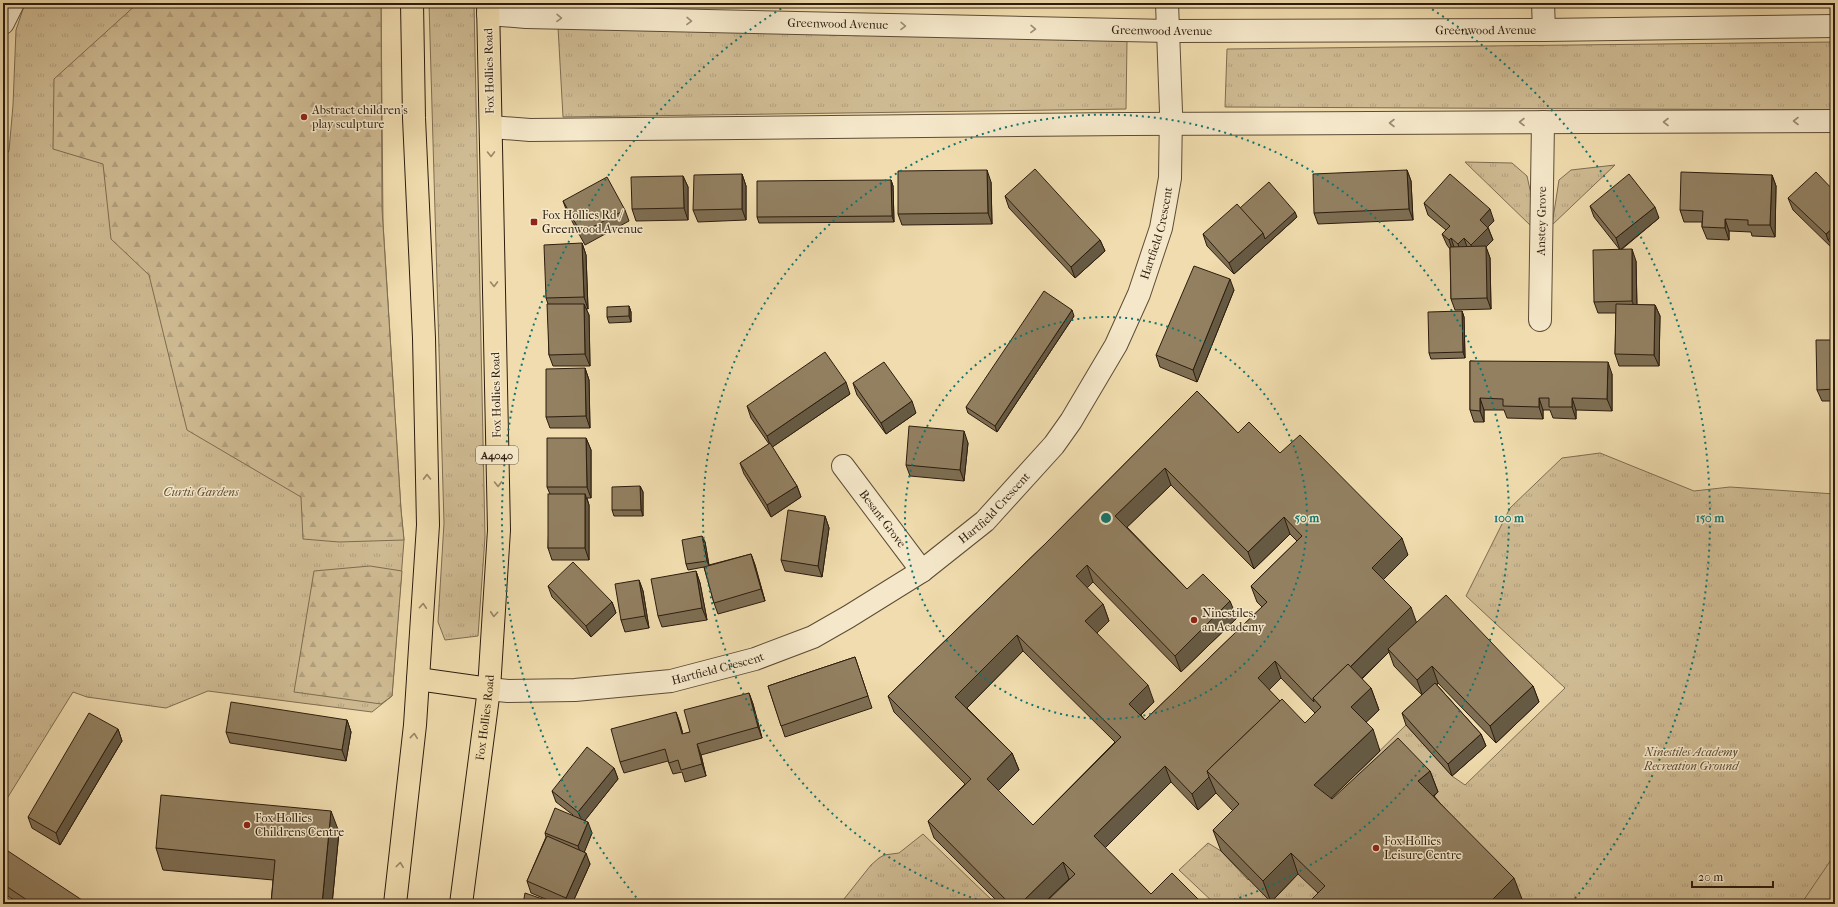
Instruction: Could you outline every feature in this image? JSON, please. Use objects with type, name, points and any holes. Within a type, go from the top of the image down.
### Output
[{"type":"main road","points":[[395,904],[415,725],[428,524],[424,338],[414,118],[412,3]]},
{"type":"main road","name":"Fox Hollies Road","points":[[461,904],[489,689],[499,530],[488,8]]},
{"type":"main road","points":[[418,679],[489,689]]},
{"type":"street","points":[[3,23],[13,3]]},
{"type":"street","name":"Hartfield Crescent","points":[[489,689],[508,691],[575,690],[671,681],[755,659],[813,637],[922,571],[985,521],[1054,445],[1092,388],[1116,345],[1139,294],[1161,228],[1170,178],[1171,124],[1167,3]]},
{"type":"street","points":[[1543,3],[1544,30]]},
{"type":"street","name":"Greenwood Avenue","points":[[488,8],[526,17],[1169,32],[1544,30],[1835,26]]},
{"type":"street","points":[[491,127],[538,130],[1171,124],[1835,121]]},
{"type":"street","name":"Anstey Grove","points":[[1540,320],[1543,122]]},
{"type":"street","name":"Besant Grove","points":[[843,466],[922,571]]},
{"type":"green space","name":"Curtis Gardens","points":[[25,3],[381,3],[383,223],[404,540],[392,696],[372,712],[208,691],[166,708],[87,697],[73,692],[3,805],[3,158],[9,151],[13,105],[16,30]]},
{"type":"green space","points":[[138,3],[381,3],[382,209],[404,540],[339,542],[303,539],[301,497],[187,430],[149,275],[111,239],[103,164],[53,149],[54,79]]},
{"type":"green space","points":[[429,3],[474,3],[485,537],[478,636],[445,640],[438,622],[444,523]]},
{"type":"green space","points":[[558,27],[1127,41],[1126,109],[563,117]]},
{"type":"green space","points":[[1835,42],[1835,110],[1225,107],[1227,49]]},
{"type":"green space","points":[[1465,162],[1512,163],[1527,176],[1532,199],[1531,226]]},
{"type":"green space","points":[[1615,165],[1552,225],[1559,180],[1571,170]]},
{"type":"green space","name":"Ninestiles Academy Recreation Ground","points":[[1600,453],[1694,491],[1730,487],[1835,494],[1835,904],[1215,904],[1179,870],[1208,843],[1221,851],[1248,880],[1406,725],[1452,776],[1465,785],[1565,688],[1466,596],[1510,508],[1562,458]]},
{"type":"green space","points":[[370,566],[402,571],[392,696],[381,704],[294,692],[314,571]]},
{"type":"green space","points":[[923,834],[996,904],[840,904],[871,865],[879,858],[884,855],[899,853]]},
{"type":"green space","points":[[1835,854],[1835,904],[1801,904]]},
{"type":"building","points":[[1035,169],[1100,240],[1071,267],[1005,196]]},
{"type":"building","points":[[987,170],[988,213],[898,214],[898,171]]},
{"type":"building","points":[[1407,170],[1409,209],[1314,213],[1313,174]]},
{"type":"building","points":[[1681,172],[1772,175],[1770,225],[1748,225],[1748,220],[1725,219],[1725,228],[1702,227],[1703,211],[1680,210]]},
{"type":"building","points":[[1816,172],[1835,192],[1835,226],[1826,234],[1788,198]]},
{"type":"building","points":[[742,174],[742,209],[693,210],[694,175]]},
{"type":"building","points":[[1450,174],[1490,209],[1480,220],[1488,228],[1471,245],[1464,238],[1458,244],[1451,238],[1449,240],[1442,234],[1450,226],[1424,203]]},
{"type":"building","points":[[1629,174],[1655,207],[1616,238],[1590,206]]},
{"type":"building","points":[[683,176],[684,208],[632,209],[631,177]]},
{"type":"building","points":[[607,177],[625,210],[581,233],[563,201]]},
{"type":"building","points":[[891,180],[892,216],[757,217],[757,181]]},
{"type":"building","points":[[1269,182],[1295,212],[1265,239],[1263,233],[1240,208]]},
{"type":"building","points":[[1237,204],[1263,233],[1229,263],[1203,234]]},
{"type":"building","points":[[1835,234],[1835,247],[1828,240]]},
{"type":"building","points":[[582,243],[584,297],[546,298],[544,245]]},
{"type":"building","points":[[1486,246],[1487,298],[1451,299],[1450,247]]},
{"type":"building","points":[[1632,249],[1632,301],[1594,302],[1593,250]]},
{"type":"building","points":[[1194,266],[1230,279],[1193,370],[1156,355]]},
{"type":"building","points":[[1044,291],[1072,310],[995,426],[966,407]]},
{"type":"building","points":[[547,304],[584,304],[585,354],[549,355]]},
{"type":"building","points":[[1616,304],[1655,305],[1654,355],[1615,354]]},
{"type":"building","points":[[629,306],[629,316],[607,317],[607,307]]},
{"type":"building","points":[[1462,311],[1463,352],[1429,353],[1428,312]]},
{"type":"building","points":[[1816,340],[1835,340],[1835,389],[1817,390]]},
{"type":"building","points":[[825,352],[846,382],[767,436],[747,406]]},
{"type":"building","points":[[1470,361],[1608,362],[1607,399],[1572,398],[1572,407],[1549,407],[1549,398],[1539,398],[1539,407],[1503,406],[1503,399],[1480,398],[1480,411],[1470,410]]},
{"type":"building","points":[[884,362],[912,401],[881,423],[853,383]]},
{"type":"building","points":[[585,368],[586,416],[546,417],[546,369]]},
{"type":"building","points":[[1197,391],[1238,433],[1249,422],[1280,453],[1300,435],[1402,538],[1372,568],[1411,607],[1350,667],[1348,664],[1313,698],[1314,702],[1275,661],[1258,678],[1280,701],[1207,771],[1209,777],[1192,794],[1165,766],[1094,836],[1151,894],[1172,873],[1203,904],[1044,904],[1075,874],[1063,862],[1020,904],[1010,904],[928,821],[971,779],[888,696],[1045,544]],"holes":[[[1165,468],[1248,552],[1284,517],[1302,536],[1251,586],[1267,602],[1145,720],[1129,704],[1148,685],[1085,621],[1103,604],[1076,576],[1087,565],[1175,656],[1230,601],[1203,574],[1187,589],[1115,516]],[[1017,635],[1121,737],[1033,825],[987,779],[1012,753],[955,697]]]},
{"type":"building","points":[[909,426],[964,431],[960,470],[906,465]]},
{"type":"building","points":[[547,438],[586,438],[587,487],[547,487]]},
{"type":"building","points":[[770,443],[797,486],[767,505],[740,463]]},
{"type":"building","points":[[640,486],[641,510],[612,510],[612,487]]},
{"type":"building","points":[[548,494],[585,494],[585,548],[548,548]]},
{"type":"building","points":[[788,510],[825,516],[818,566],[781,560]]},
{"type":"building","points":[[702,536],[707,561],[686,564],[682,540]]},
{"type":"building","points":[[751,554],[761,589],[714,603],[704,567]]},
{"type":"building","points":[[573,562],[612,602],[586,626],[548,586]]},
{"type":"building","points":[[696,571],[702,608],[658,616],[651,579]]},
{"type":"building","points":[[639,580],[645,616],[621,620],[615,584]]},
{"type":"building","points":[[1446,595],[1533,686],[1490,726],[1432,666],[1417,680],[1388,649]]},
{"type":"building","points":[[855,657],[868,696],[781,726],[768,686]]},
{"type":"building","points":[[1348,664],[1371,688],[1351,707],[1373,729],[1314,785],[1332,799],[1398,738],[1430,771],[1418,781],[1514,878],[1488,904],[1307,904],[1325,886],[1291,853],[1263,881],[1213,830],[1239,804],[1207,771],[1282,699],[1305,723],[1321,707],[1313,698]]},
{"type":"building","points":[[1435,683],[1481,734],[1448,764],[1402,713]]},
{"type":"building","points":[[749,693],[758,727],[697,744],[702,764],[681,770],[678,760],[669,763],[665,749],[620,762],[611,729],[676,712],[682,734],[690,732],[684,710]]},
{"type":"building","points":[[231,702],[347,720],[342,750],[226,732]]},
{"type":"building","points":[[89,713],[118,729],[56,833],[28,817]]},
{"type":"building","points":[[587,747],[614,768],[578,812],[552,791]]},
{"type":"building","points":[[161,795],[331,811],[322,904],[271,904],[275,860],[156,848]]},
{"type":"building","points":[[555,808],[588,822],[578,846],[545,833]]},
{"type":"building","points":[[547,836],[586,853],[566,898],[527,881]]},
{"type":"building","points":[[8,851],[88,904],[33,904],[3,884],[3,859]]},
{"type":"building","points":[[525,893],[557,904],[523,904]]},
{"type":"place","name":"Abstract children’s play sculpture","points":[[304,117]]},
{"type":"place","name":"Fox Hollies Rd / Greenwood Avenue","points":[[534,222]]},
{"type":"place","name":"Ninestiles, an Academy","points":[[1194,620]]},
{"type":"place","name":"Fox Hollies Childrens Centre","points":[[247,825]]},
{"type":"place","name":"Fox Hollies Leisure Centre","points":[[1376,848]]}]
